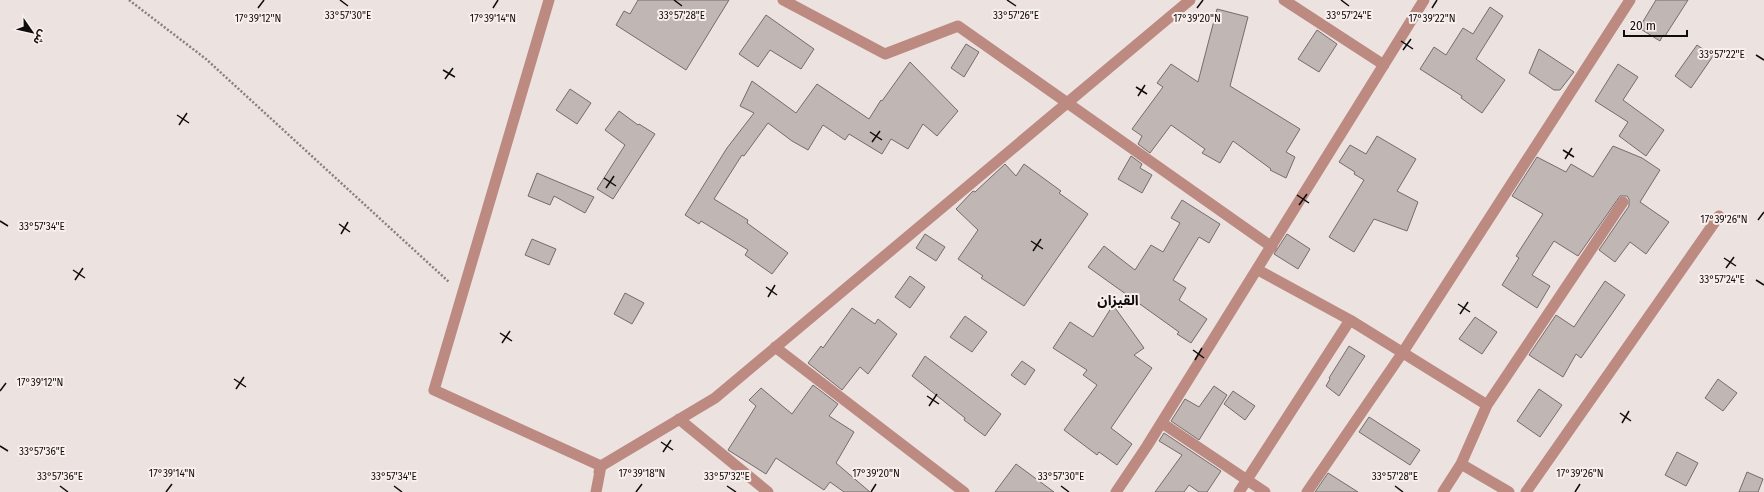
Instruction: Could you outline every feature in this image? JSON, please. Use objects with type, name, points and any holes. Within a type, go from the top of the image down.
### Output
[{"type":"street","points":[[549,0],[434,390],[601,466]]},
{"type":"street","points":[[783,0],[885,54],[958,26],[1272,247]]},
{"type":"street","points":[[592,492],[601,466],[715,398],[1190,0]]},
{"type":"street","points":[[1284,0],[1384,65]]},
{"type":"street","points":[[1116,492],[1162,423],[1258,270],[1424,0]]},
{"type":"street","points":[[1307,492],[1403,352],[1630,0]]},
{"type":"street","points":[[1443,492],[1462,464],[1486,405],[1623,202]]},
{"type":"street","points":[[1526,492],[1719,216]]},
{"type":"street","points":[[1258,270],[1350,320],[1486,405]]},
{"type":"street","points":[[1239,492],[1350,320]]},
{"type":"street","points":[[775,347],[964,492]]},
{"type":"street","points":[[679,419],[768,492]]},
{"type":"street","points":[[1162,423],[1246,481],[1265,492]]},
{"type":"street","points":[[1462,464],[1509,492]]},
{"type":"street","points":[[596,492],[601,466]]},
{"type":"path","points":[[129,0],[206,59],[462,294]]},
{"type":"building","points":[[638,0],[729,0],[686,70],[616,25],[624,11],[630,14]]},
{"type":"building","points":[[1656,0],[1688,0],[1665,36],[1663,35],[1660,41],[1639,28]]},
{"type":"building","points":[[1490,7],[1503,16],[1476,59],[1505,80],[1482,113],[1461,98],[1462,96],[1420,69],[1434,47],[1446,55],[1463,28],[1473,34]]},
{"type":"building","points":[[1217,9],[1248,17],[1230,86],[1300,129],[1286,152],[1295,157],[1286,178],[1270,170],[1271,169],[1233,141],[1220,163],[1202,153],[1205,149],[1171,125],[1150,153],[1138,144],[1142,136],[1132,129],[1163,87],[1157,83],[1171,64],[1198,82]]},
{"type":"building","points":[[766,15],[814,49],[801,69],[770,50],[758,67],[739,54]]},
{"type":"building","points":[[1317,30],[1337,44],[1319,72],[1298,59]]},
{"type":"building","points":[[966,44],[979,52],[964,77],[951,68]]},
{"type":"building","points":[[1697,45],[1713,56],[1691,88],[1675,76]]},
{"type":"building","points":[[1539,49],[1574,72],[1560,90],[1554,90],[1529,73]]},
{"type":"building","points":[[910,62],[958,111],[937,136],[923,124],[908,149],[891,139],[882,154],[849,134],[845,140],[823,125],[808,150],[792,141],[768,123],[744,156],[742,155],[714,199],[748,220],[747,223],[788,253],[772,274],[745,255],[748,250],[701,221],[699,224],[685,215],[727,148],[754,113],[740,106],[752,81],[796,113],[817,84],[869,119],[881,100],[882,101]]},
{"type":"building","points":[[1618,64],[1638,77],[1623,100],[1664,130],[1646,156],[1619,136],[1628,122],[1595,101]]},
{"type":"building","points":[[570,89],[591,103],[577,124],[556,110]]},
{"type":"building","points":[[619,111],[638,125],[639,124],[655,134],[613,199],[597,189],[625,145],[605,130]]},
{"type":"building","points":[[1377,136],[1416,159],[1397,191],[1418,202],[1407,231],[1374,219],[1354,252],[1329,237],[1364,180],[1354,174],[1355,172],[1339,162],[1350,145],[1366,154]]},
{"type":"building","points":[[1613,146],[1642,158],[1660,170],[1640,202],[1669,222],[1646,254],[1630,242],[1615,262],[1599,250],[1629,206],[1629,199],[1627,196],[1620,196],[1578,256],[1554,241],[1532,275],[1550,286],[1537,308],[1502,285],[1519,258],[1516,256],[1543,214],[1512,196],[1537,157],[1566,172],[1571,164],[1593,177]]},
{"type":"building","points":[[1131,156],[1142,164],[1140,168],[1152,175],[1142,193],[1118,179]]},
{"type":"building","points":[[1005,164],[1016,176],[1024,164],[1061,191],[1059,193],[1088,214],[1024,306],[981,278],[983,276],[958,259],[978,230],[956,209],[973,191],[975,192]]},
{"type":"building","points":[[537,173],[594,197],[585,213],[554,196],[550,205],[528,196]]},
{"type":"building","points":[[1182,200],[1220,224],[1209,243],[1199,237],[1173,280],[1186,288],[1179,300],[1207,319],[1191,343],[1177,334],[1179,332],[1088,267],[1104,246],[1135,270],[1151,245],[1163,252],[1180,223],[1171,218]]},
{"type":"building","points":[[925,234],[945,247],[936,261],[916,248]]},
{"type":"building","points":[[1287,234],[1310,249],[1298,269],[1274,254]]},
{"type":"building","points":[[532,239],[556,249],[549,265],[525,255]]},
{"type":"building","points":[[910,276],[925,287],[910,308],[895,297]]},
{"type":"building","points":[[1605,281],[1625,295],[1581,358],[1576,354],[1563,377],[1529,355],[1556,315],[1574,327]]},
{"type":"building","points":[[625,293],[644,303],[632,324],[614,314]]},
{"type":"building","points":[[1113,305],[1144,348],[1134,355],[1152,368],[1111,428],[1132,444],[1117,465],[1099,452],[1097,455],[1064,430],[1097,385],[1083,375],[1087,370],[1053,348],[1070,322],[1093,337]]},
{"type":"building","points":[[852,308],[875,324],[878,319],[897,334],[868,374],[860,367],[842,390],[808,363],[821,346],[823,348]]},
{"type":"building","points":[[965,316],[987,332],[972,352],[950,337]]},
{"type":"building","points":[[1475,317],[1497,332],[1482,354],[1459,339]]},
{"type":"building","points":[[1349,346],[1365,356],[1339,396],[1326,386],[1330,379],[1329,378]]},
{"type":"building","points":[[925,356],[1001,414],[985,436],[964,420],[965,418],[912,376]]},
{"type":"building","points":[[1022,361],[1035,370],[1025,385],[1011,375]]},
{"type":"building","points":[[1718,379],[1737,393],[1723,411],[1705,398]]},
{"type":"building","points":[[813,385],[838,404],[829,416],[854,432],[836,463],[870,492],[844,492],[830,482],[824,490],[776,458],[766,474],[728,450],[756,406],[749,400],[761,388],[792,414]]},
{"type":"building","points":[[1214,386],[1227,395],[1199,440],[1171,421],[1185,399],[1199,407]]},
{"type":"building","points":[[1539,389],[1562,405],[1540,437],[1517,421]]},
{"type":"building","points":[[1233,391],[1255,406],[1245,420],[1224,404]]},
{"type":"building","points":[[1369,417],[1420,450],[1410,465],[1359,432]]},
{"type":"building","points":[[1164,433],[1221,471],[1207,492],[1199,492],[1189,485],[1184,492],[1155,492],[1182,455],[1159,441]]},
{"type":"building","points":[[1677,452],[1698,463],[1686,486],[1665,475]]},
{"type":"building","points":[[1016,464],[1054,492],[995,492]]},
{"type":"building","points":[[1747,472],[1763,479],[1758,492],[1739,492]]},
{"type":"building","points":[[1328,473],[1358,492],[1315,492]]},
{"type":"district","name":"القيزان","points":[[1118,300]]}]
